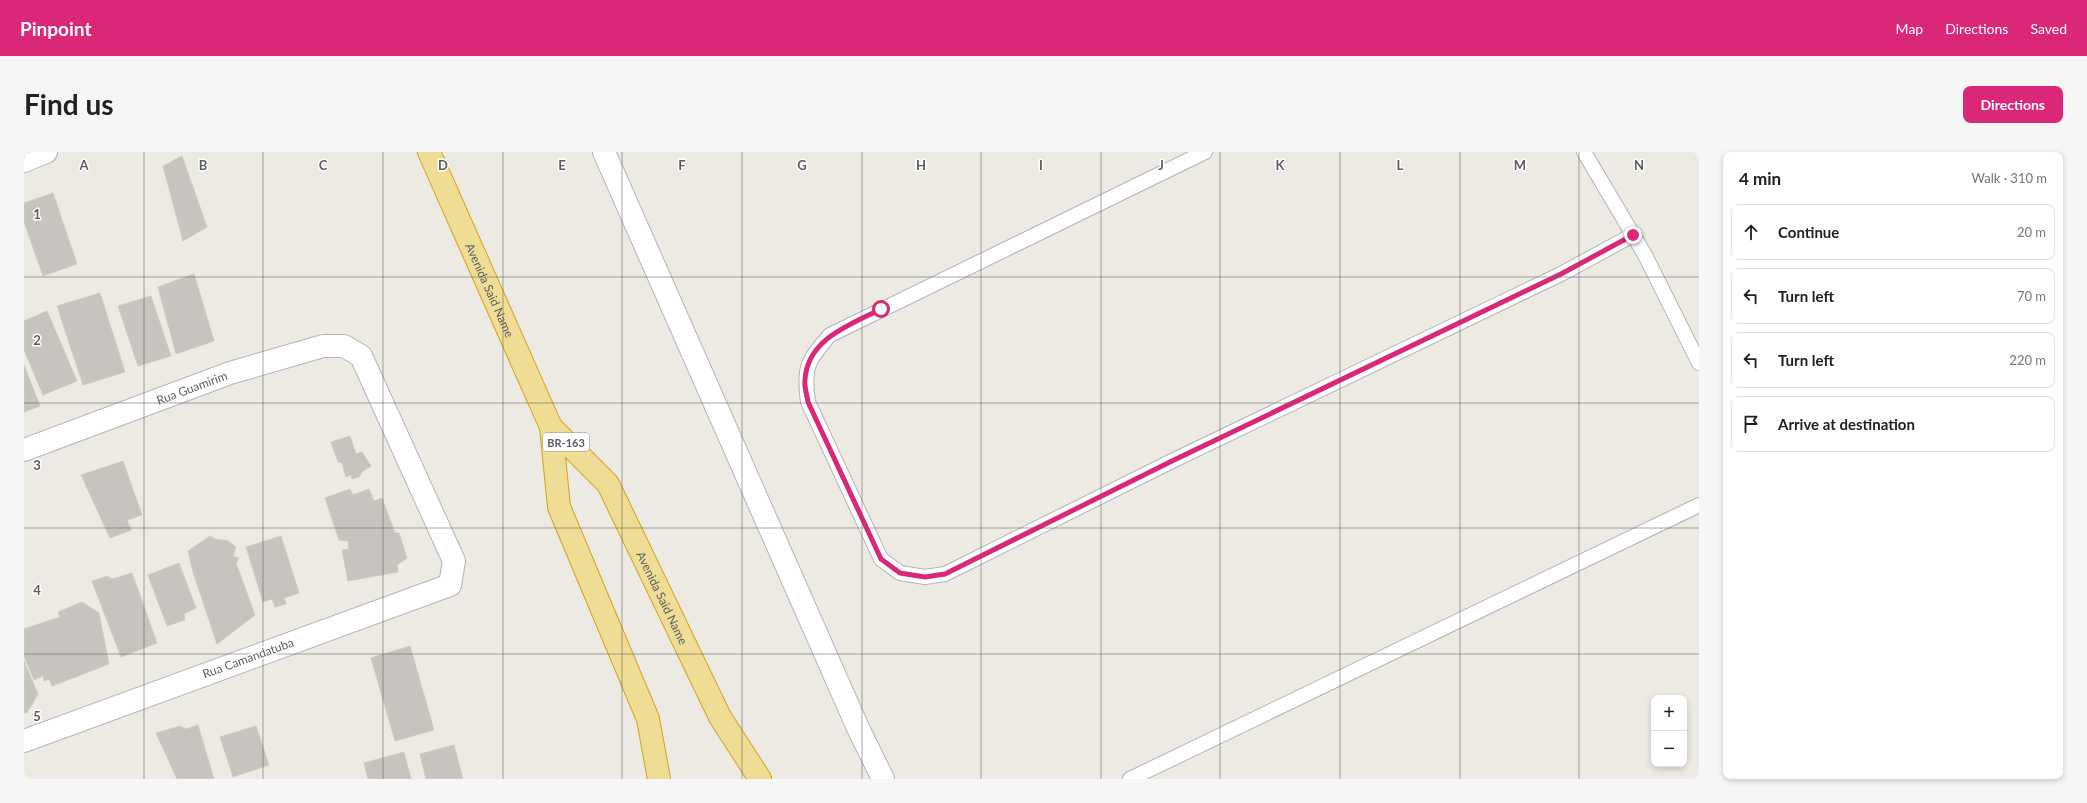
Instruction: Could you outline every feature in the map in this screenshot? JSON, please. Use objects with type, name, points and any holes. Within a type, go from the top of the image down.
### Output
[{"type":"highway","name":"Avenida Said Name","points":[[429,152],[551,428],[560,507],[648,719],[659,779]]},
{"type":"highway","name":"Avenida Said Name","points":[[551,428],[608,484],[720,717],[760,779]]},
{"type":"street","points":[[24,161],[46,152]]},
{"type":"street","points":[[604,152],[852,714],[883,779]]},
{"type":"street","name":"Rua Guamirim","points":[[24,450],[230,373],[322,346],[344,346],[361,356],[454,561]]},
{"type":"street","name":"Rua Camandatuba","points":[[24,741],[450,586],[454,561]]},
{"type":"lane","points":[[1205,152],[830,334],[812,356],[805,380],[808,402],[881,559],[900,573],[925,577],[945,574],[1172,461],[1561,274],[1633,235]]},
{"type":"lane","points":[[1584,152],[1633,235],[1699,363]]},
{"type":"lane","points":[[1130,779],[1699,505]]},
{"type":"building","points":[[182,156],[207,227],[183,241],[163,166]]},
{"type":"building","points":[[53,193],[77,264],[43,276],[24,222],[24,203]]},
{"type":"building","points":[[194,274],[214,341],[176,354],[158,287]]},
{"type":"building","points":[[100,293],[125,372],[83,385],[57,306]]},
{"type":"building","points":[[151,296],[171,356],[138,366],[118,306]]},
{"type":"building","points":[[47,311],[77,381],[43,395],[24,350],[24,321]]},
{"type":"building","points":[[24,365],[40,406],[24,412]]},
{"type":"building","points":[[350,436],[356,454],[362,452],[371,466],[363,471],[359,477],[352,479],[351,475],[346,477],[342,463],[338,462],[331,442]]},
{"type":"building","points":[[123,461],[142,515],[127,520],[131,530],[110,538],[81,475]]},
{"type":"building","points":[[350,489],[353,495],[369,489],[374,501],[382,498],[395,533],[399,533],[407,558],[397,565],[398,572],[348,581],[342,550],[349,549],[348,541],[339,540],[325,498]]},
{"type":"building","points":[[210,536],[215,539],[228,541],[236,547],[233,556],[239,558],[236,563],[255,615],[217,644],[193,572],[188,551]]},
{"type":"building","points":[[281,536],[299,593],[284,598],[286,604],[275,607],[272,599],[263,602],[246,547]]},
{"type":"building","points":[[179,563],[196,608],[184,614],[185,620],[167,626],[148,575]]},
{"type":"building","points":[[132,573],[157,643],[121,657],[92,581],[107,576],[112,579]]},
{"type":"building","points":[[82,602],[99,613],[109,664],[52,686],[49,679],[44,681],[43,676],[34,680],[24,656],[24,629],[60,617],[58,612]]},
{"type":"building","points":[[410,646],[434,730],[395,741],[371,658]]},
{"type":"building","points":[[24,661],[38,694],[27,713],[24,713]]},
{"type":"building","points":[[198,725],[214,779],[177,779],[156,733],[180,726],[186,729]]},
{"type":"building","points":[[256,726],[269,765],[233,777],[220,737]]},
{"type":"building","points":[[454,745],[463,779],[426,779],[420,754]]},
{"type":"building","points":[[404,752],[411,779],[368,779],[364,763]]},
{"type":"route","points":[[881,309],[830,334],[812,356],[805,380],[808,402],[881,559],[900,573],[925,577],[945,574],[1172,461],[1561,274],[1633,235]]}]
